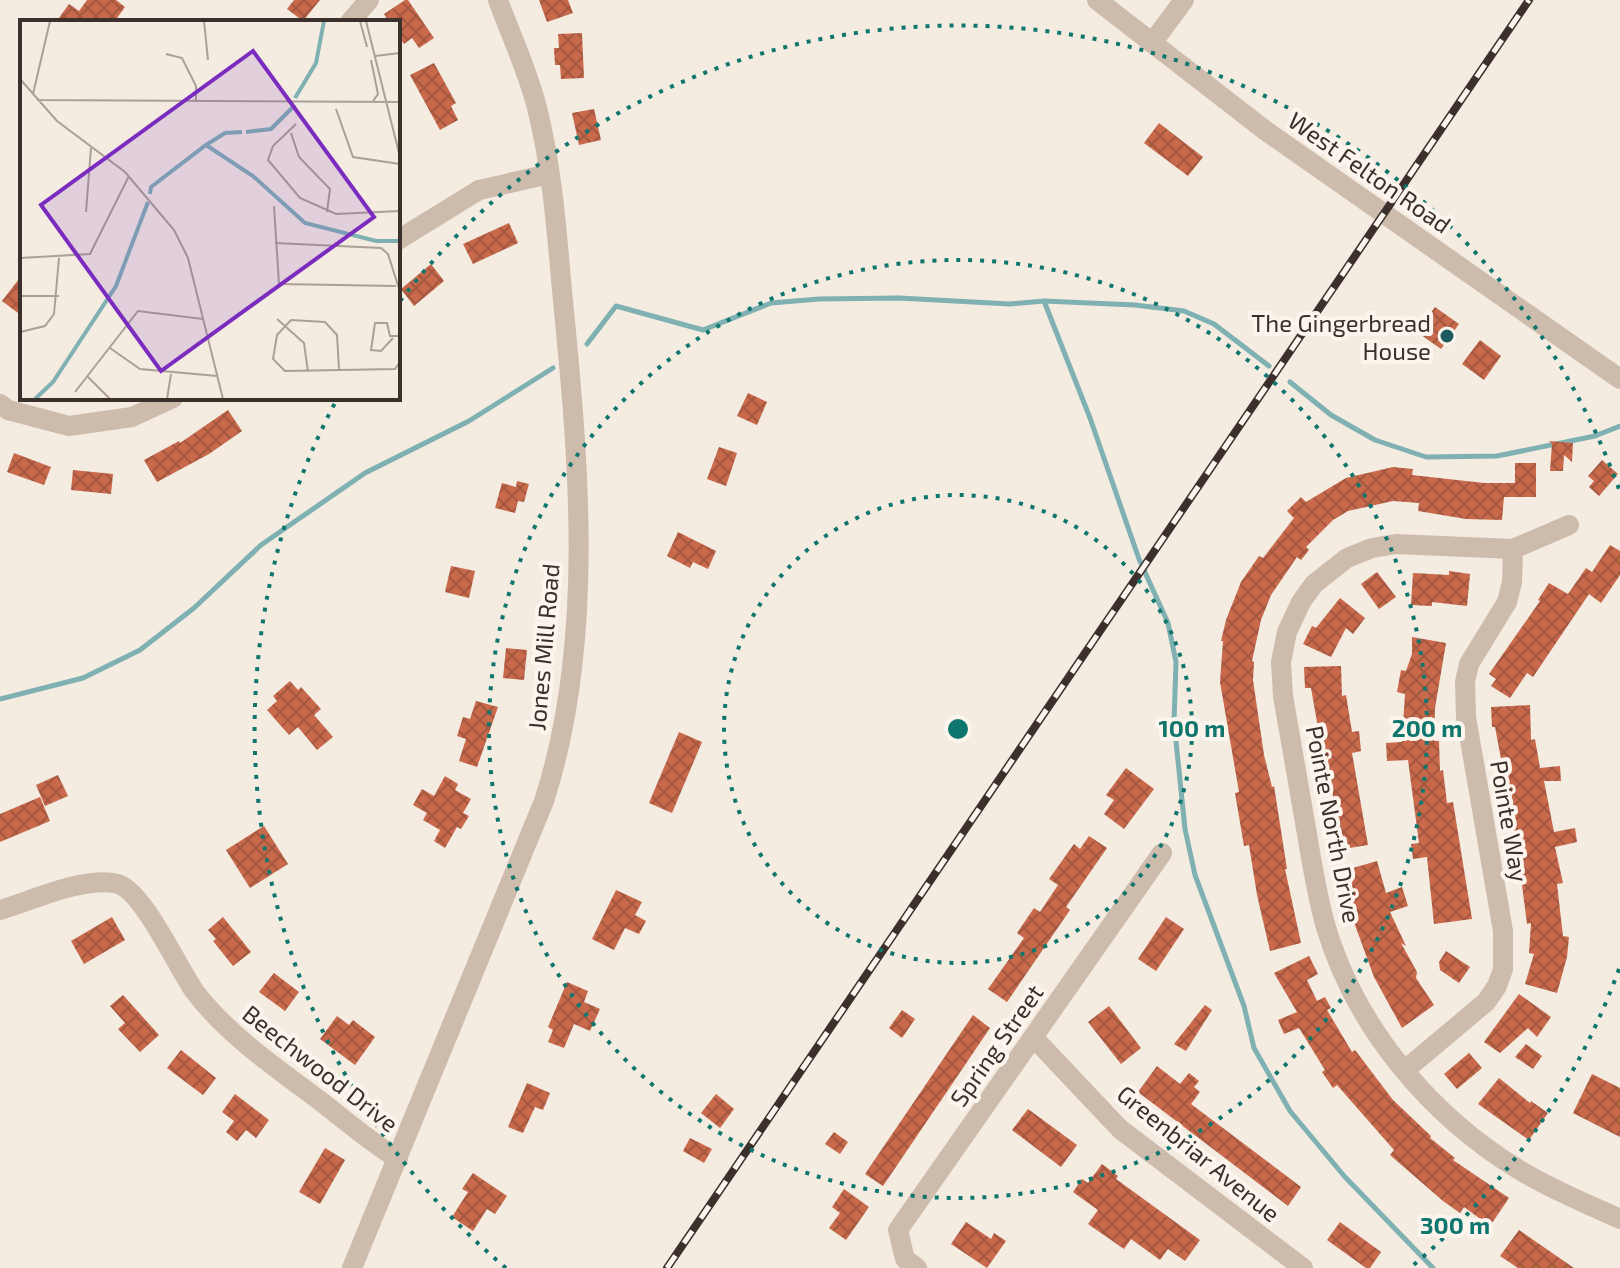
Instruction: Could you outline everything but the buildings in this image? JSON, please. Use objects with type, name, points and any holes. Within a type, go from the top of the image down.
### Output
[{"type":"street","points":[[352,20],[369,0]]},
{"type":"street","name":"Jones Mill Road","points":[[352,1268],[544,801],[560,748],[567,709],[576,608],[576,475],[567,342],[549,174],[537,107],[498,0]]},
{"type":"street","name":"West Felton Road","points":[[1097,0],[1277,139],[1620,379]]},
{"type":"street","points":[[1152,43],[1184,0]]},
{"type":"street","points":[[400,239],[479,190],[549,174]]},
{"type":"street","points":[[0,404],[8,410],[69,426],[132,417],[169,400]]},
{"type":"street","name":"Pointe North Drive","points":[[1569,525],[1513,549],[1396,544],[1372,548],[1347,558],[1314,584],[1301,602],[1287,632],[1281,662],[1283,696],[1326,926],[1356,998],[1375,1030],[1405,1070],[1446,1115],[1495,1154],[1549,1187],[1620,1219]]},
{"type":"street","name":"Pointe Way","points":[[1405,1070],[1486,1002],[1497,986],[1503,969],[1503,931],[1464,697],[1469,664],[1507,602],[1512,582],[1513,549]]},
{"type":"street","name":"Spring Street","points":[[917,1268],[905,1259],[898,1230],[1162,853]]},
{"type":"street","name":"Beechwood Drive","points":[[0,910],[103,880],[122,884],[147,912],[194,990],[216,1017],[242,1042],[398,1159]]},
{"type":"street","name":"Greenbriar Avenue","points":[[1034,1038],[1120,1129],[1303,1268]]},
{"type":"waterway","points":[[587,344],[616,306],[703,330],[771,303],[899,298],[1010,304],[1044,301],[1135,305],[1184,311],[1214,324],[1269,366]]},
{"type":"waterway","points":[[1044,301],[1090,418],[1139,559],[1168,623],[1176,662],[1174,722],[1185,829],[1195,875],[1244,1006],[1254,1048],[1290,1111],[1345,1177],[1433,1268]]},
{"type":"waterway","points":[[0,699],[83,678],[140,650],[194,608],[261,545],[365,473],[469,421],[553,368]]},
{"type":"waterway","points":[[1290,382],[1331,415],[1375,440],[1426,457],[1497,456],[1595,436],[1620,426]]},
{"type":"railway","points":[[667,1268],[1529,0]]},
{"type":"place","name":"The Gingerbread House","points":[[1447,336]]}]
